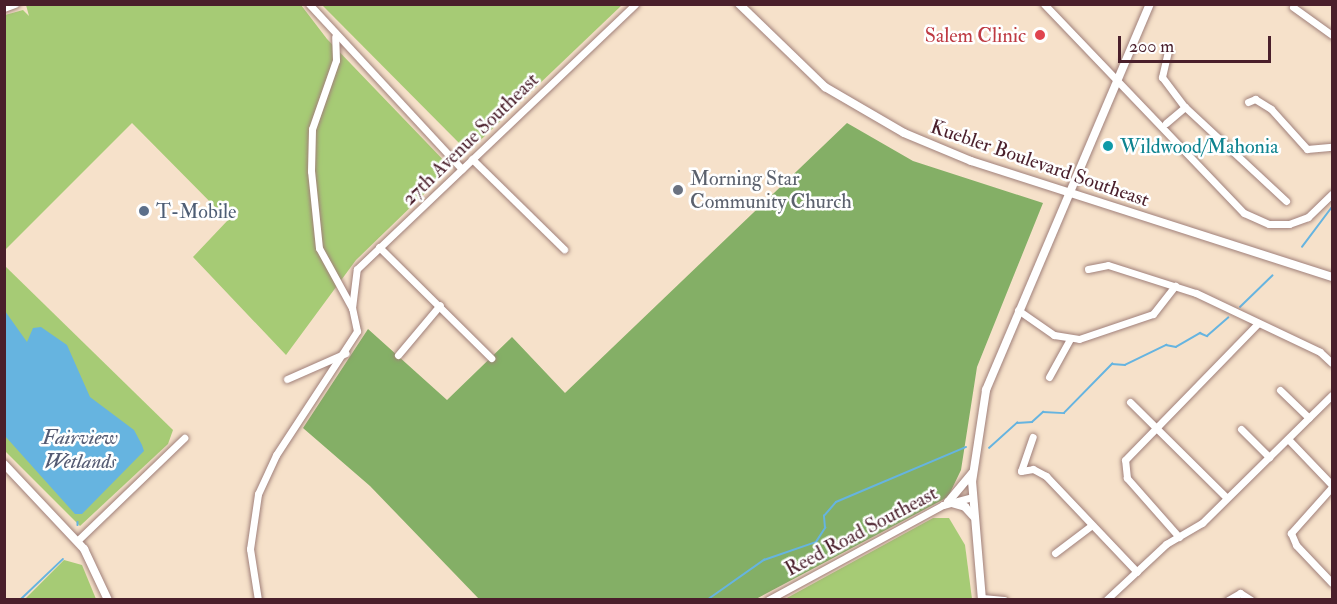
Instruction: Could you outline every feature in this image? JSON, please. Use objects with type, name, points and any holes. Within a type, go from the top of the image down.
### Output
[{"type":"main road","points":[[4,8],[15,4]]},
{"type":"main road","name":"Kuebler Boulevard Southeast","points":[[739,4],[807,73],[882,122],[955,155],[1332,277]]},
{"type":"main road","points":[[982,599],[972,497],[973,472],[986,390],[1068,192],[1150,4]]},
{"type":"main road","points":[[4,464],[77,541],[108,600]]},
{"type":"main road","points":[[973,472],[948,502],[965,507],[975,517]]},
{"type":"street","points":[[309,4],[335,37],[462,169]]},
{"type":"street","name":"27th Avenue Southeast","points":[[258,600],[250,549],[258,494],[276,455],[346,353],[357,331],[352,308],[354,273],[635,4]]},
{"type":"street","points":[[1044,4],[1116,80],[1164,126],[1244,213],[1264,223],[1288,225],[1308,217],[1332,194]]},
{"type":"street","points":[[1293,7],[1332,35]]},
{"type":"street","points":[[335,37],[336,60],[312,129],[310,161],[319,248],[352,308]]},
{"type":"street","points":[[1168,51],[1162,77],[1185,107],[1286,201]]},
{"type":"street","points":[[1248,102],[1255,99],[1266,105],[1307,148],[1332,147]]},
{"type":"street","points":[[1164,126],[1185,107]]},
{"type":"street","points":[[472,159],[564,249]]},
{"type":"street","points":[[380,247],[440,304],[491,358]]},
{"type":"street","points":[[1088,269],[1108,265],[1174,286],[1258,323],[1332,363]]},
{"type":"street","points":[[1049,377],[1070,339],[1153,314],[1174,286]]},
{"type":"street","points":[[398,355],[440,304]]},
{"type":"street","points":[[1018,310],[1070,339]]},
{"type":"street","points":[[1179,537],[1127,478],[1123,466],[1158,426],[1258,323]]},
{"type":"street","points":[[286,379],[346,353]]},
{"type":"street","points":[[1280,390],[1309,418]]},
{"type":"street","points":[[1106,600],[1227,498],[1332,395]]},
{"type":"street","points":[[1130,402],[1158,426],[1227,498]]},
{"type":"street","points":[[1240,429],[1269,457]]},
{"type":"street","points":[[1033,437],[1021,471],[1033,469],[1046,476],[1137,572]]},
{"type":"street","points":[[77,541],[184,438]]},
{"type":"street","points":[[1288,439],[1332,486],[1291,533],[1296,545],[1332,583]]},
{"type":"street","name":"Reed Road Southeast","points":[[768,600],[948,502],[972,497]]},
{"type":"street","points":[[1055,553],[1092,525]]},
{"type":"street","points":[[1228,600],[1240,593],[1251,600]]},
{"type":"street","points":[[982,599],[1004,600]]},
{"type":"green space","points":[[26,5],[301,5],[327,39],[451,168],[356,260],[286,355],[193,257],[228,220],[132,123],[5,250],[5,15],[23,10],[29,16]]},
{"type":"green space","points":[[322,5],[622,5],[468,152]]},
{"type":"green space","points":[[847,123],[913,161],[1043,203],[977,367],[961,470],[948,497],[756,599],[479,599],[370,486],[303,428],[368,329],[447,400],[512,337],[565,393]]},
{"type":"green space","name":"Fairview Wetlands","points":[[4,265],[173,430],[168,444],[80,526],[5,451]]},
{"type":"green space","points":[[933,518],[949,518],[965,545],[972,599],[785,599]]},
{"type":"green space","points":[[64,560],[82,565],[96,599],[25,599]]},
{"type":"water","name":"Fairview Wetlands","points":[[5,311],[27,342],[33,328],[41,327],[67,345],[90,397],[134,430],[142,445],[144,451],[82,514],[75,514],[5,436]]},
{"type":"waterway","points":[[1302,247],[1332,207]]},
{"type":"waterway","points":[[1240,307],[1272,276]]},
{"type":"waterway","points":[[989,448],[1017,423],[1032,422],[1043,412],[1064,413],[1112,364],[1125,365],[1166,345],[1176,347],[1200,333],[1207,336],[1228,318]]},
{"type":"waterway","points":[[707,600],[764,560],[816,542],[825,528],[824,516],[836,502],[966,447]]},
{"type":"waterway","points":[[20,600],[63,559]]},
{"type":"place","name":"Salem Clinic","points":[[1040,35]]},
{"type":"place","name":"Wildwood/Mahonia","points":[[1108,146]]},
{"type":"place","name":"Morning Star Community Church","points":[[678,190]]},
{"type":"place","name":"T-Mobile","points":[[144,211]]}]
